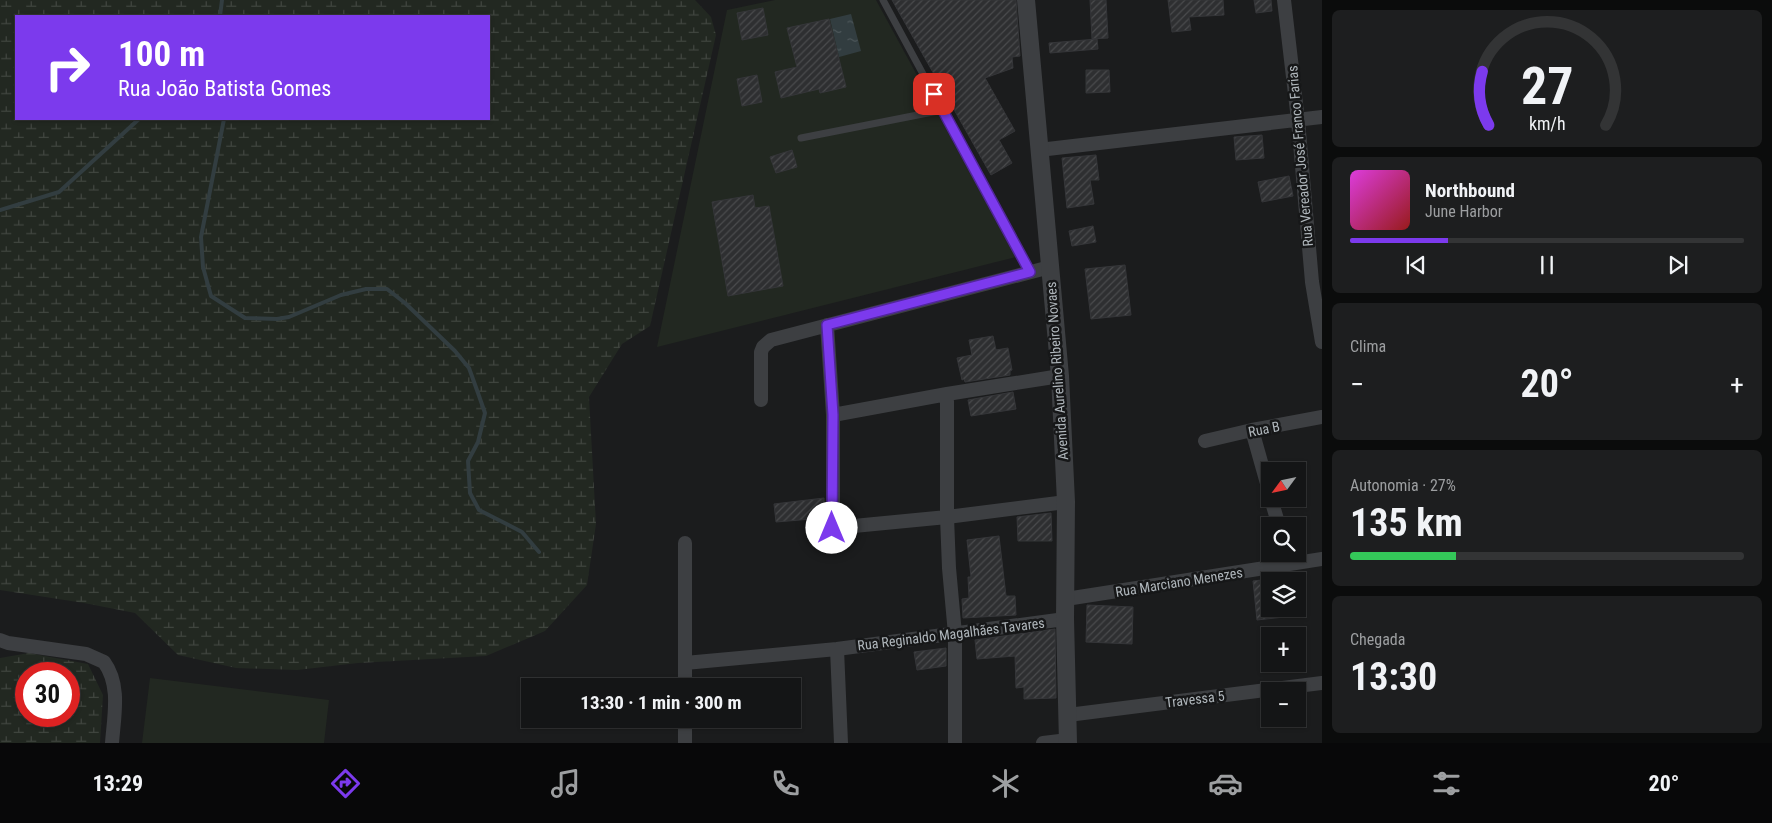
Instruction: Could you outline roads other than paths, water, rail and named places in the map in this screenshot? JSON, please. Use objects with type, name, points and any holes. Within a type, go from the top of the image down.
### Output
[{"type":"street","name":"Avenida Aurelino Ribeiro Novaes","points":[[1026,0],[1060,376],[1066,502],[1065,619],[1068,742]]},
{"type":"street","name":"Rua Vereador José Franco Farias","points":[[1284,0],[1315,241],[1312,282],[1322,342]]},
{"type":"street","points":[[1040,150],[1322,117]]},
{"type":"street","points":[[761,400],[761,352],[767,342],[780,336],[1050,267]]},
{"type":"street","points":[[827,325],[833,415],[833,528],[947,517],[1066,502]]},
{"type":"street","points":[[833,415],[1060,376]]},
{"type":"street","points":[[947,394],[947,517],[954,634],[955,743]]},
{"type":"street","name":"Rua B","points":[[1205,441],[1252,430],[1322,418]]},
{"type":"street","points":[[1252,430],[1261,462]]},
{"type":"street","points":[[684,543],[685,678]]},
{"type":"street","name":"Rua Marciano Menezes","points":[[1306,559],[1322,559]]},
{"type":"street","name":"Rua Marciano Menezes","points":[[1066,599],[1271,562]]},
{"type":"street","name":"Rua Reginaldo Magalhães Tavares","points":[[685,663],[837,649],[1065,619]]},
{"type":"street","points":[[0,640],[8,643],[86,654],[104,662],[112,676],[115,692],[112,743]]},
{"type":"street","points":[[837,649],[841,743]]},
{"type":"street","name":"Travessa 5","points":[[1068,715],[1322,683]]},
{"type":"street","points":[[685,728],[685,743]]},
{"type":"street","points":[[1043,743],[1068,742]]},
{"type":"lane","points":[[883,0],[1030,272]]},
{"type":"lane","points":[[800,138],[943,110]]},
{"type":"water","points":[[851,14],[861,51],[839,57],[830,19]]},
{"type":"waterway","points":[[220,15],[222,0]]},
{"type":"waterway","points":[[0,210],[59,192],[138,120]]},
{"type":"waterway","points":[[224,120],[201,237],[203,267],[211,296],[245,318],[277,319],[289,317],[341,295],[366,289],[387,289],[405,303],[455,351],[469,368],[478,393],[485,413],[478,442],[468,461],[470,493],[479,510],[522,532],[539,552]]}]
